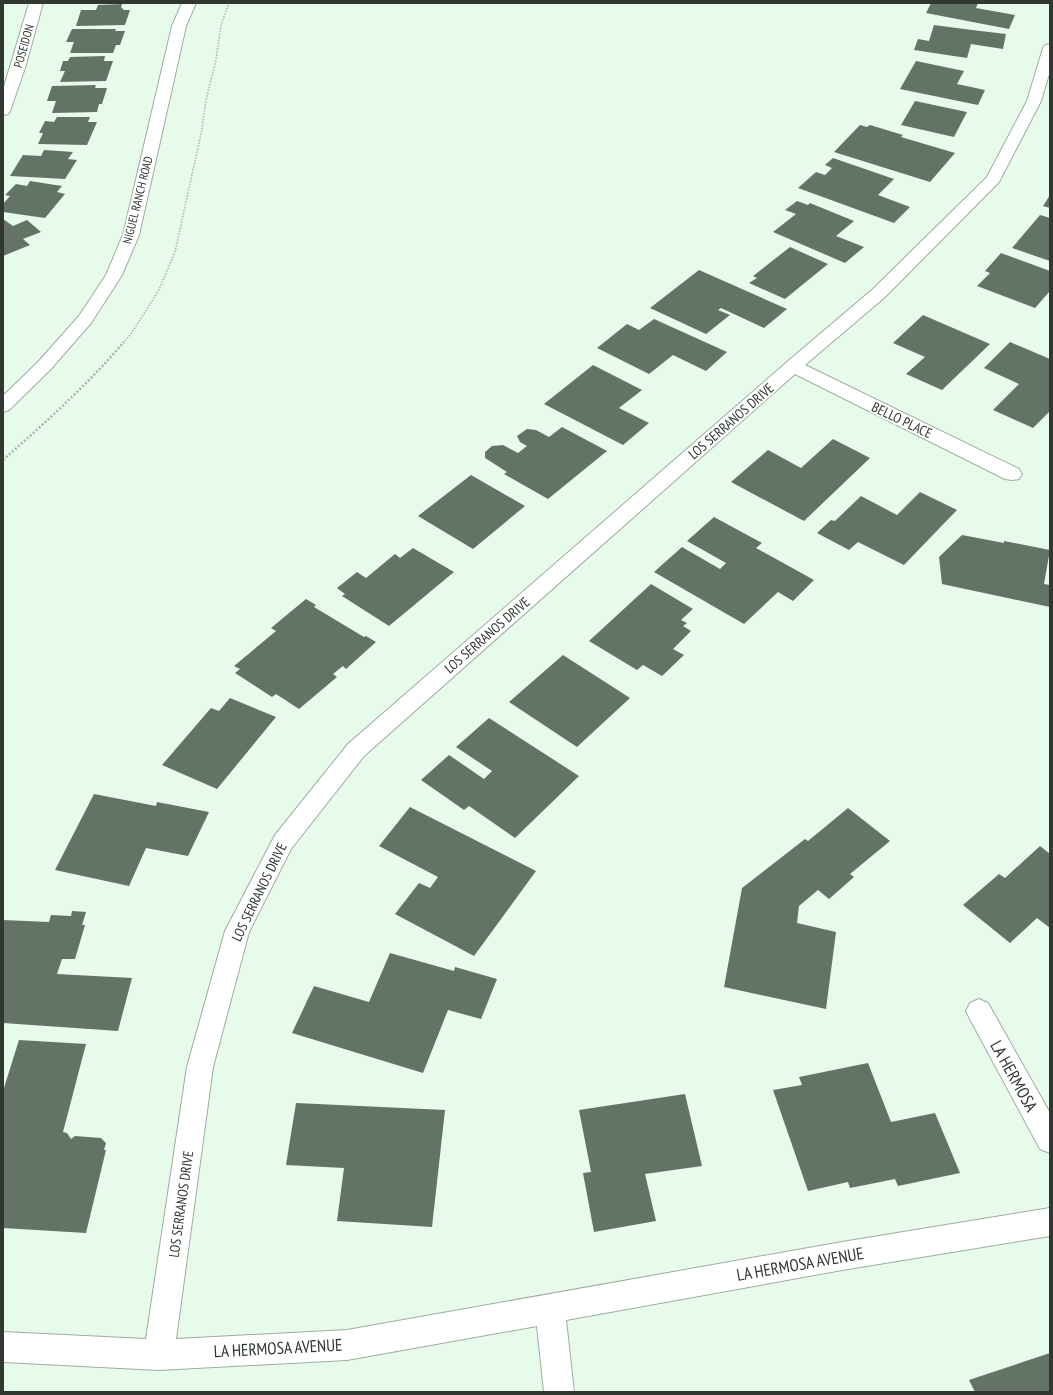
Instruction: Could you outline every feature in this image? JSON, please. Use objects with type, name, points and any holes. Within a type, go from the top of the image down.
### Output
[{"type":"street","name":"POSEIDON","points":[[3,111],[18,68],[36,3]]},
{"type":"street","name":"NIGUEL RANCH ROAD","points":[[3,406],[44,366],[85,318],[114,275],[131,235],[179,26],[189,3]]},
{"type":"street","name":"LOS SERRANOS DRIVE","points":[[159,1355],[200,1067],[237,931],[283,842],[356,750],[793,366],[879,293],[994,179],[1034,101],[1050,48]]},
{"type":"street","name":"BELLO PLACE","points":[[793,366],[1012,474]]},
{"type":"street","name":"LA HERMOSA","points":[[979,1011],[1050,1140]]},
{"type":"street","name":"LA HERMOSA AVENUE","points":[[3,1347],[159,1355],[346,1345],[834,1257],[1050,1222]]},
{"type":"street","points":[[550,1308],[559,1392]]},
{"type":"building","points":[[931,3],[978,3],[976,8],[1015,15],[1009,29],[926,13]]},
{"type":"building","points":[[122,4],[121,7],[124,10],[130,10],[125,25],[76,26],[81,10],[96,10],[98,5]]},
{"type":"building","points":[[934,25],[1006,34],[1003,49],[971,44],[967,58],[914,50],[918,39],[929,41]]},
{"type":"building","points":[[72,29],[116,29],[115,31],[125,31],[120,45],[116,45],[113,53],[70,53],[74,42],[66,42]]},
{"type":"building","points":[[105,56],[104,61],[113,61],[106,81],[60,82],[65,71],[60,71],[63,61],[68,61],[70,57]]},
{"type":"building","points":[[916,61],[964,71],[957,84],[985,90],[978,105],[900,89]]},
{"type":"building","points":[[96,85],[95,88],[107,88],[102,104],[99,104],[97,112],[52,113],[56,101],[47,101],[52,86]]},
{"type":"building","points":[[915,101],[967,112],[954,137],[901,125]]},
{"type":"building","points":[[57,117],[90,117],[88,122],[97,122],[87,145],[38,144],[43,133],[39,133],[45,121],[54,122]]},
{"type":"building","points":[[860,125],[867,127],[870,125],[903,135],[901,137],[955,153],[930,182],[834,152]]},
{"type":"building","points":[[44,150],[73,152],[68,159],[77,160],[65,179],[10,176],[23,155],[41,156]]},
{"type":"building","points":[[833,158],[894,179],[878,195],[910,207],[894,223],[798,188],[816,172],[825,175],[832,168],[825,165]]},
{"type":"building","points":[[30,181],[62,186],[57,192],[65,194],[45,218],[3,212],[3,204],[10,196],[5,195],[16,184],[27,186]]},
{"type":"building","points":[[1050,195],[1050,208],[1043,206]]},
{"type":"building","points":[[797,201],[808,205],[810,203],[854,221],[836,236],[864,247],[845,263],[773,232],[796,214],[785,210]]},
{"type":"building","points":[[1040,215],[1050,218],[1050,261],[1012,248]]},
{"type":"building","points":[[3,219],[13,226],[27,220],[41,232],[23,239],[30,245],[3,256]]},
{"type":"building","points":[[790,247],[828,264],[785,299],[749,283],[757,278],[753,276]]},
{"type":"building","points":[[1001,253],[1050,271],[1050,291],[1035,308],[977,286],[990,273],[985,271]]},
{"type":"building","points":[[699,270],[787,309],[764,328],[721,308],[718,310],[730,315],[706,334],[650,308]]},
{"type":"building","points":[[923,315],[990,344],[942,390],[906,374],[925,357],[893,343]]},
{"type":"building","points":[[654,319],[727,352],[706,371],[673,355],[649,374],[597,348],[627,324],[639,330]]},
{"type":"building","points":[[1010,342],[1050,359],[1050,411],[1033,428],[993,410],[1019,384],[984,368]]},
{"type":"building","points":[[593,365],[642,390],[619,408],[649,423],[623,445],[544,404]]},
{"type":"building","points":[[562,427],[607,451],[548,499],[504,474],[507,472],[485,458],[485,452],[492,446],[503,445],[518,453],[527,446],[520,442],[517,436],[527,429],[536,430],[549,437]]},
{"type":"building","points":[[833,439],[870,458],[804,521],[731,482],[768,450],[801,468]]},
{"type":"building","points":[[471,475],[525,506],[473,549],[418,516]]},
{"type":"building","points":[[920,492],[957,510],[904,565],[858,542],[849,550],[817,533],[831,520],[835,521],[861,496],[897,515]]},
{"type":"building","points":[[714,517],[762,543],[756,548],[814,580],[793,601],[778,592],[744,624],[654,572],[682,547],[720,569],[726,563],[687,541]]},
{"type":"building","points":[[962,535],[1050,550],[1044,584],[1050,585],[1050,607],[942,584],[939,557]]},
{"type":"building","points":[[413,548],[454,572],[389,626],[342,596],[345,594],[337,588],[357,572],[366,578],[395,554],[400,558]]},
{"type":"building","points":[[651,584],[693,609],[681,620],[687,623],[683,626],[691,631],[673,649],[684,655],[662,676],[643,665],[637,670],[589,641]]},
{"type":"building","points":[[306,599],[316,605],[314,607],[364,637],[366,636],[376,642],[346,669],[343,666],[333,674],[337,677],[299,709],[276,694],[272,697],[235,673],[240,669],[234,666],[276,631],[271,628]]},
{"type":"building","points":[[563,655],[630,698],[577,747],[509,702]]},
{"type":"building","points":[[230,698],[276,717],[217,789],[162,765],[211,708],[219,711]]},
{"type":"building","points":[[489,718],[579,776],[515,838],[469,806],[464,810],[421,780],[449,755],[484,779],[492,771],[456,747]]},
{"type":"building","points":[[94,794],[156,806],[157,802],[209,812],[188,856],[146,848],[129,886],[55,870]]},
{"type":"building","points":[[410,807],[536,871],[474,956],[395,914],[419,883],[430,888],[438,877],[379,846]]},
{"type":"building","points":[[848,808],[890,841],[850,874],[854,877],[829,899],[818,890],[799,906],[797,923],[836,932],[826,1009],[724,987],[742,888],[805,839],[808,841]]},
{"type":"building","points":[[1040,846],[1050,854],[1050,928],[1037,918],[1010,943],[963,905],[999,874],[1005,878]]},
{"type":"building","points":[[72,911],[86,912],[82,925],[85,925],[75,959],[62,959],[57,974],[132,978],[118,1031],[3,1023],[3,920],[49,922],[51,915],[71,916]]},
{"type":"building","points":[[390,953],[454,971],[455,967],[497,979],[481,1019],[448,1010],[423,1073],[292,1033],[314,986],[369,1002]]},
{"type":"building","points":[[19,1040],[86,1044],[63,1132],[67,1133],[71,1139],[75,1136],[101,1138],[106,1143],[104,1150],[106,1150],[86,1233],[3,1228],[3,1091]]},
{"type":"building","points":[[868,1063],[891,1122],[935,1113],[960,1173],[898,1186],[895,1179],[850,1188],[848,1182],[808,1191],[773,1090],[802,1085],[799,1077]]},
{"type":"building","points":[[685,1094],[702,1166],[645,1174],[656,1221],[594,1232],[583,1173],[591,1172],[579,1110]]},
{"type":"building","points":[[296,1103],[445,1110],[432,1227],[337,1221],[344,1168],[286,1165]]},
{"type":"building","points":[[1050,1353],[1050,1392],[975,1392],[969,1380]]}]
